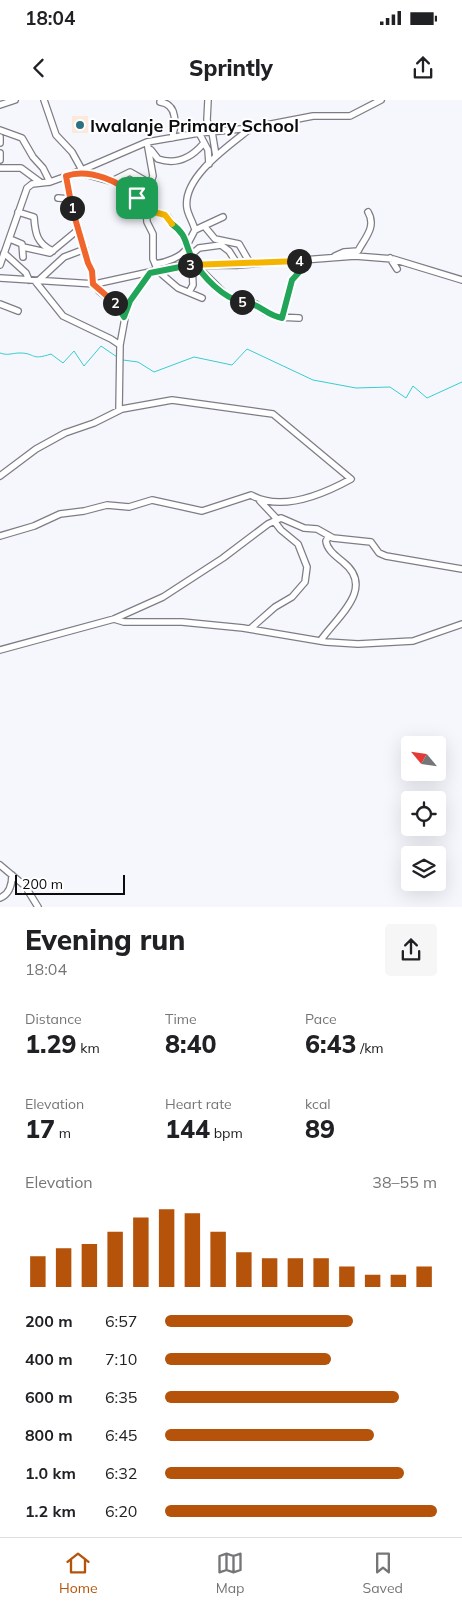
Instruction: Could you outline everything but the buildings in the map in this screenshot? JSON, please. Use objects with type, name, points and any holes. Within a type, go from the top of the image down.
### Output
[{"type":"street","points":[[0,105],[14,100]]},
{"type":"street","points":[[44,100],[56,135],[74,155],[80,171]]},
{"type":"street","points":[[208,100],[207,120],[216,156]]},
{"type":"street","points":[[0,265],[28,187],[40,182],[50,182],[148,145],[172,138],[199,133],[251,128],[313,116],[350,116],[381,100]]},
{"type":"street","points":[[160,102],[168,105],[172,110],[175,124],[172,138]]},
{"type":"street","points":[[155,264],[169,261],[184,253],[195,230],[187,207],[187,194],[192,184],[216,156],[251,128]]},
{"type":"street","points":[[0,130],[22,138],[33,157],[43,168],[50,182]]},
{"type":"street","points":[[199,133],[203,144],[208,150],[209,164]]},
{"type":"street","points":[[0,137],[0,143]]},
{"type":"street","points":[[148,145],[160,160],[178,162],[203,144]]},
{"type":"street","points":[[148,145],[153,176],[147,197],[149,210],[146,222],[153,234],[155,243],[155,264],[158,271],[178,288],[202,298]]},
{"type":"street","points":[[0,154],[0,160]]},
{"type":"street","points":[[0,168],[21,168],[40,182]]},
{"type":"street","points":[[80,171],[112,181],[132,193],[149,210],[168,217],[171,223],[182,232],[194,265],[192,285],[189,292]]},
{"type":"street","points":[[112,181],[130,172],[151,184]]},
{"type":"street","points":[[66,176],[70,199],[92,271],[94,284],[100,292],[116,304],[124,317]]},
{"type":"street","points":[[58,198],[70,199]]},
{"type":"street","points":[[18,212],[34,217],[34,228],[40,243],[53,251]]},
{"type":"street","points":[[334,258],[340,253],[358,251],[369,234],[372,220],[368,212]]},
{"type":"street","points":[[195,230],[205,227],[222,217]]},
{"type":"street","points":[[205,227],[215,239],[239,244],[250,264]]},
{"type":"street","points":[[10,239],[21,243],[23,247],[44,253],[53,251],[79,229]]},
{"type":"street","points":[[191,255],[199,248],[221,245],[229,251],[238,265]]},
{"type":"street","points":[[23,247],[23,257]]},
{"type":"street","points":[[34,281],[64,257],[85,249]]},
{"type":"street","points":[[2,256],[26,273],[63,316],[120,345]]},
{"type":"street","points":[[0,278],[94,284],[194,265],[238,265],[355,256],[390,258],[462,280]]},
{"type":"street","points":[[390,258],[397,269]]},
{"type":"street","points":[[282,318],[292,280],[302,269],[302,261]]},
{"type":"street","points":[[194,265],[227,296],[235,300],[256,304],[270,314],[282,318],[299,318]]},
{"type":"street","points":[[119,410],[120,345],[124,317],[130,301],[150,273]]},
{"type":"street","points":[[0,304],[18,311]]},
{"type":"street","points":[[0,476],[53,439],[100,420],[119,410],[172,400],[232,410],[270,413],[351,479],[292,502],[260,501]]},
{"type":"street","points":[[0,536],[34,526],[60,514],[84,512],[107,505],[129,507],[152,500],[202,511],[250,495],[260,501],[281,530],[298,544],[307,567],[305,582],[292,597],[275,607],[250,628]]},
{"type":"street","points":[[0,650],[114,619],[164,597],[275,520],[286,519],[304,528],[317,529],[329,536],[371,542],[379,553],[389,557],[462,569]]},
{"type":"street","points":[[321,640],[345,611],[355,593],[353,572],[329,548],[326,541],[329,536]]},
{"type":"street","points":[[114,619],[124,622],[182,622],[250,628],[358,644],[408,642],[462,624]]},
{"type":"street","points":[[0,865],[25,886],[38,907]]},
{"type":"street","points":[[0,898],[6,895],[11,886],[12,875]]},
{"type":"shaded area","name":"Iwalanje Primary School","points":[[72,116],[88,116],[88,133],[72,133]]},
{"type":"waterway","points":[[0,353],[25,353],[36,357],[51,354],[63,363],[74,351],[84,366],[101,346],[117,357]]},
{"type":"waterway","points":[[123,360],[138,362],[154,372],[194,357],[232,365],[247,349],[313,380],[356,388],[390,387],[406,398],[413,386],[427,398],[462,382]]},
{"type":"place","name":"Iwalanje Primary School","points":[[80,125]]},
{"type":"route","points":[[137,198],[126,188],[111,180],[77,172],[66,176],[72,207],[92,271],[93,284],[116,304],[122,316],[124,317],[125,310],[130,301],[150,273],[177,266],[196,265],[238,265],[302,261],[302,269],[292,280],[282,318],[265,312],[253,302],[231,299],[222,292],[196,265],[181,230],[174,226],[165,215],[153,210],[147,210],[146,206],[137,198]]}]
